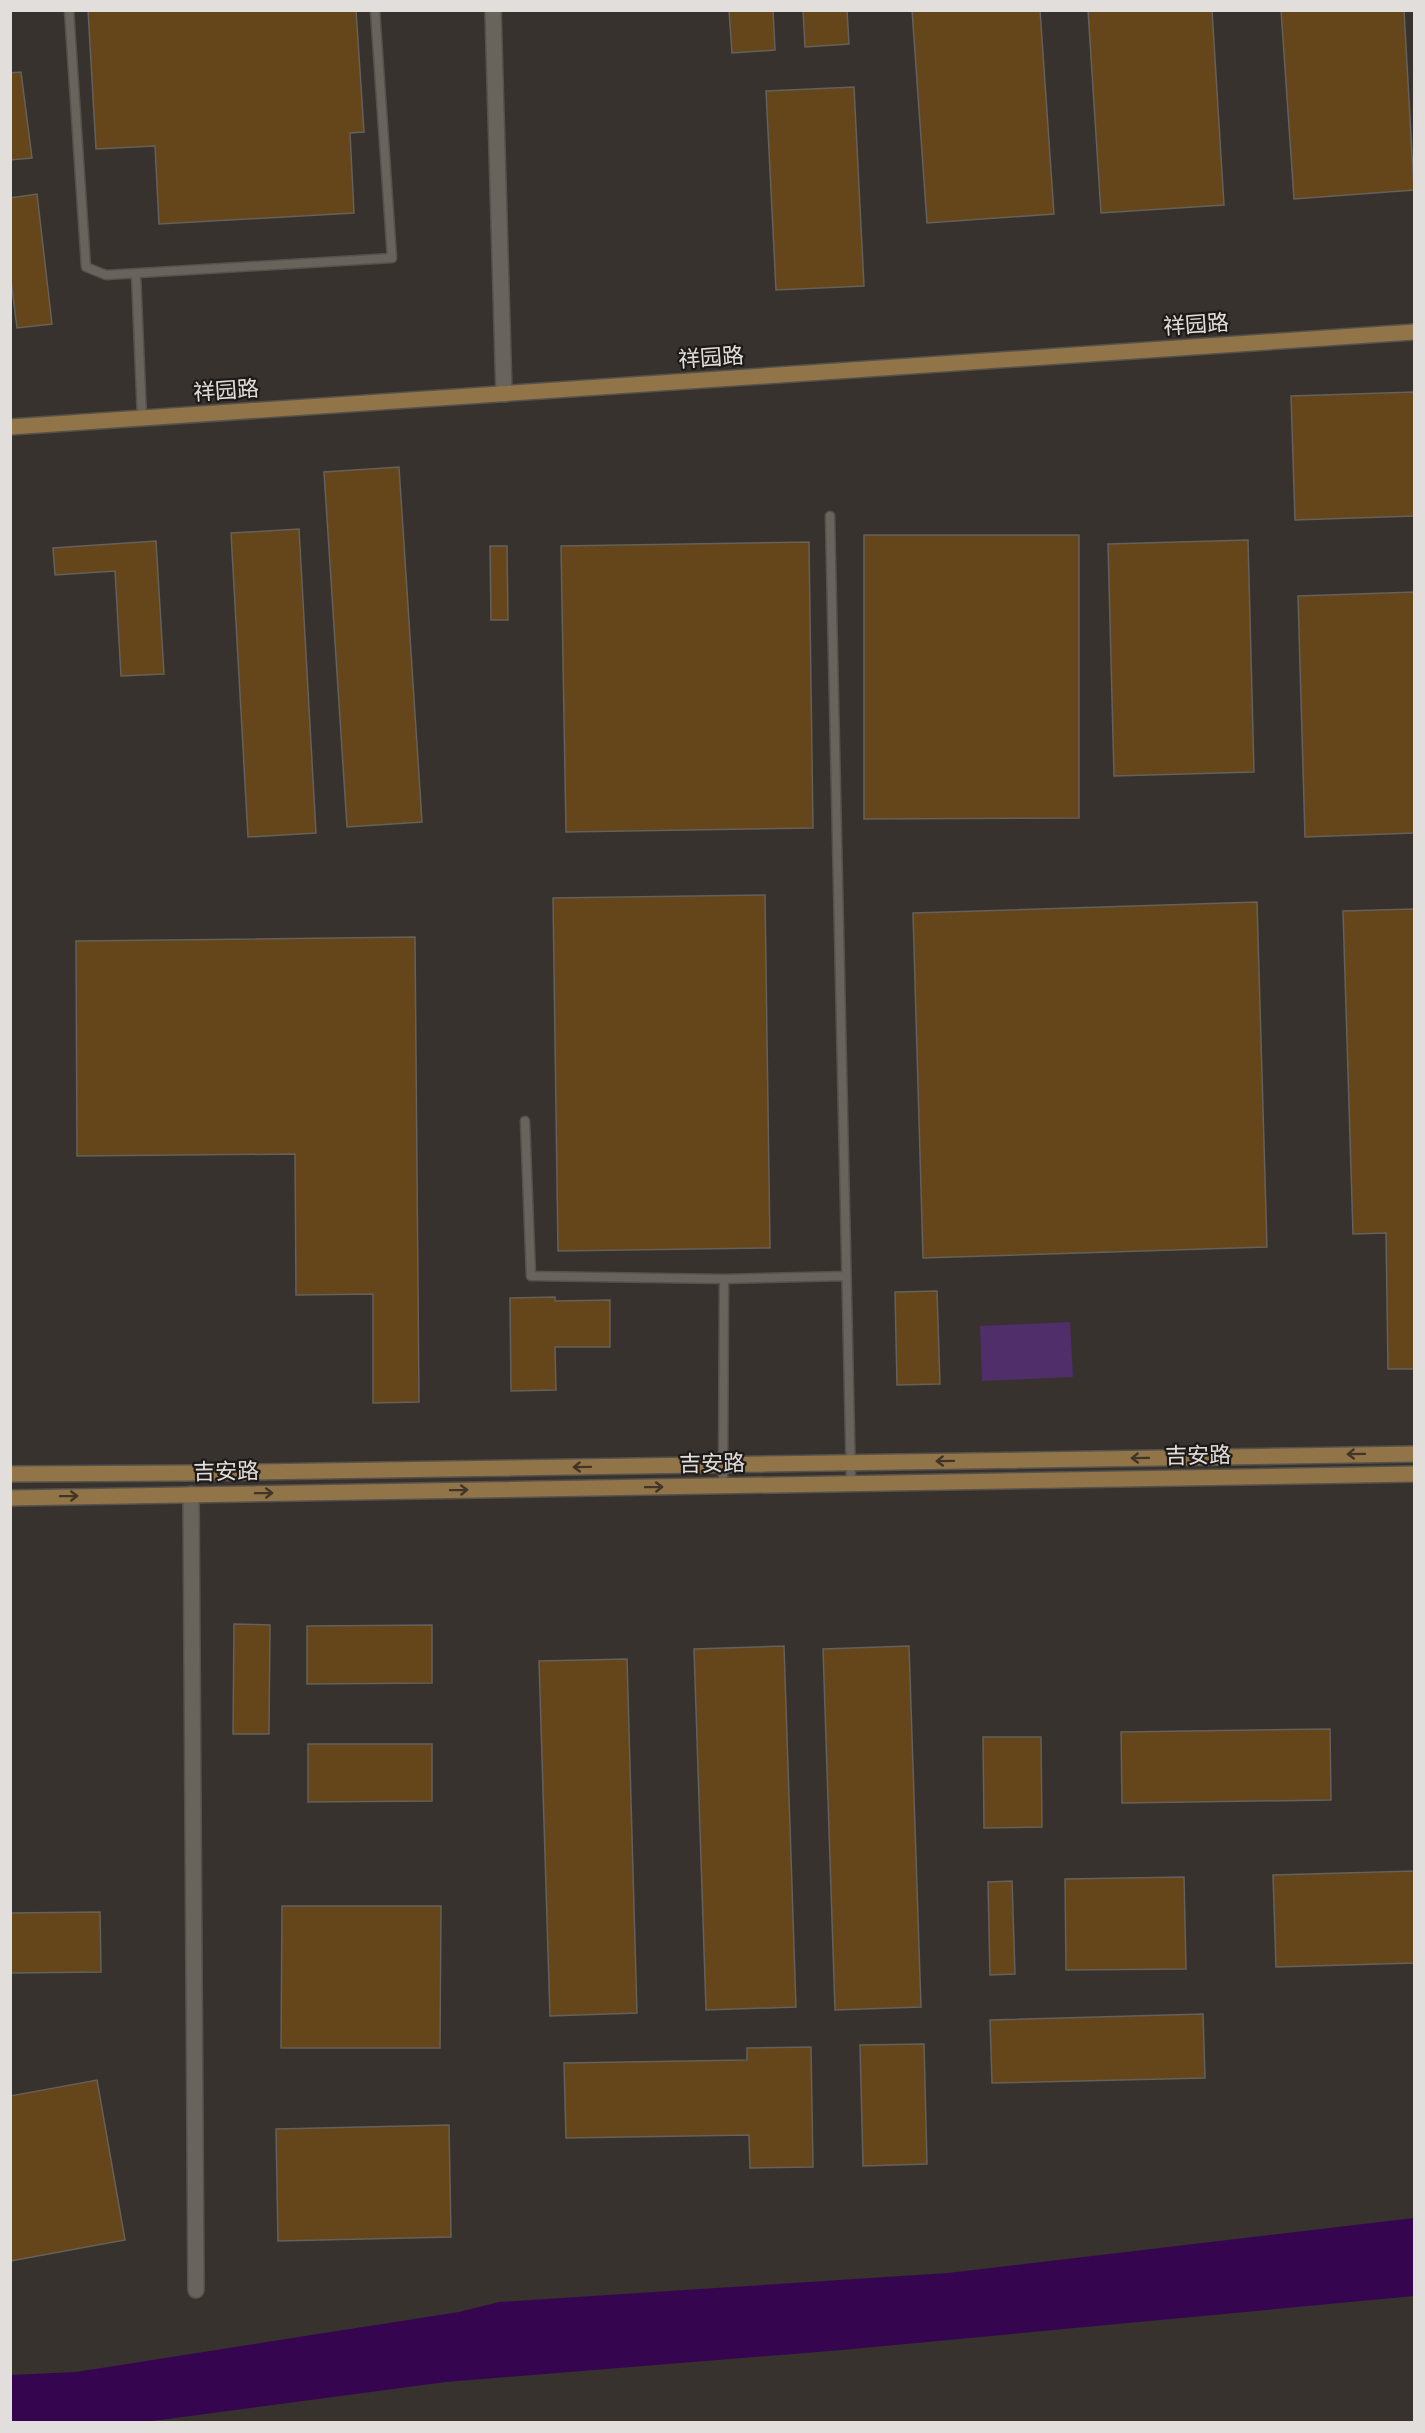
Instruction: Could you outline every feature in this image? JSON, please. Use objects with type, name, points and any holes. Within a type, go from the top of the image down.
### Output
[{"type":"street","points":[[493,10],[504,394]]},
{"type":"street","name":"祥园路","points":[[10,428],[1414,332]]},
{"type":"street","name":"吉安路","points":[[10,1474],[1414,1454]]},
{"type":"street","name":"吉安路","points":[[10,1497],[1414,1474]]},
{"type":"street","points":[[191,1494],[196,2290]]},
{"type":"lane","points":[[69,10],[86,267],[106,275],[392,258],[375,10]]},
{"type":"lane","points":[[136,274],[142,418]]},
{"type":"lane","points":[[830,516],[851,1483]]},
{"type":"lane","points":[[525,1121],[531,1276],[724,1279],[846,1276]]},
{"type":"lane","points":[[723,1486],[724,1279]]},
{"type":"shaded area","points":[[1070,1322],[1073,1377],[982,1381],[980,1326]]},
{"type":"shaded area","points":[[1414,2218],[1414,2296],[842,2350],[446,2382],[145,2422],[11,2422],[11,2375],[76,2372],[459,2312],[499,2302],[948,2273]]},
{"type":"building","points":[[88,10],[356,10],[364,132],[350,133],[354,213],[159,224],[155,146],[96,149]]},
{"type":"building","points":[[729,10],[773,10],[775,50],[732,53]]},
{"type":"building","points":[[803,10],[847,10],[849,44],[805,47]]},
{"type":"building","points":[[912,10],[1040,10],[1054,214],[927,223]]},
{"type":"building","points":[[1088,10],[1212,10],[1224,205],[1101,213]]},
{"type":"building","points":[[1281,10],[1404,10],[1414,190],[1294,199]]},
{"type":"building","points":[[21,72],[32,158],[10,160],[10,73]]},
{"type":"building","points":[[854,87],[864,286],[776,290],[766,91]]},
{"type":"building","points":[[37,194],[52,324],[17,328],[10,272],[10,198]]},
{"type":"building","points":[[1414,392],[1414,516],[1295,520],[1291,396]]},
{"type":"building","points":[[399,467],[422,822],[347,827],[324,472]]},
{"type":"building","points":[[299,529],[316,833],[248,837],[231,533]]},
{"type":"building","points":[[864,535],[1079,535],[1079,818],[864,819]]},
{"type":"building","points":[[1248,540],[1254,772],[1114,776],[1108,544]]},
{"type":"building","points":[[156,541],[164,674],[121,676],[115,571],[55,575],[53,548]]},
{"type":"building","points":[[809,542],[813,828],[566,832],[561,546]]},
{"type":"building","points":[[490,546],[507,546],[508,620],[491,620]]},
{"type":"building","points":[[1414,592],[1414,833],[1305,837],[1298,596]]},
{"type":"building","points":[[765,895],[770,1248],[558,1251],[553,898]]},
{"type":"building","points":[[1257,902],[1267,1247],[923,1258],[913,913]]},
{"type":"building","points":[[1414,909],[1414,1369],[1388,1369],[1386,1233],[1353,1234],[1343,911]]},
{"type":"building","points":[[415,937],[419,1402],[373,1403],[373,1294],[296,1295],[295,1154],[77,1156],[76,941]]},
{"type":"building","points":[[937,1291],[940,1384],[897,1385],[895,1292]]},
{"type":"building","points":[[555,1297],[555,1301],[610,1300],[610,1347],[555,1347],[556,1390],[511,1391],[510,1298]]},
{"type":"building","points":[[234,1624],[270,1625],[269,1734],[233,1734]]},
{"type":"building","points":[[432,1625],[432,1683],[307,1684],[307,1626]]},
{"type":"building","points":[[784,1646],[796,2007],[706,2010],[694,1649]]},
{"type":"building","points":[[909,1646],[921,2007],[835,2010],[823,1649]]},
{"type":"building","points":[[627,1659],[637,2013],[550,2016],[539,1661]]},
{"type":"building","points":[[1330,1729],[1331,1800],[1122,1803],[1121,1732]]},
{"type":"building","points":[[983,1737],[1041,1737],[1042,1827],[984,1828]]},
{"type":"building","points":[[308,1744],[432,1744],[432,1801],[308,1802]]},
{"type":"building","points":[[1414,1871],[1414,1963],[1276,1967],[1273,1875]]},
{"type":"building","points":[[1184,1877],[1186,1969],[1066,1970],[1065,1879]]},
{"type":"building","points":[[1012,1881],[1015,1974],[990,1975],[988,1882]]},
{"type":"building","points":[[282,1906],[441,1906],[440,2048],[281,2048]]},
{"type":"building","points":[[100,1912],[101,1972],[10,1973],[10,1913]]},
{"type":"building","points":[[1203,2014],[1205,2078],[992,2083],[990,2020]]},
{"type":"building","points":[[924,2044],[927,2164],[863,2166],[860,2045]]},
{"type":"building","points":[[811,2047],[813,2167],[750,2168],[749,2135],[566,2138],[564,2063],[747,2060],[747,2048]]},
{"type":"building","points":[[97,2080],[125,2240],[10,2261],[10,2096]]},
{"type":"building","points":[[449,2125],[451,2237],[278,2241],[276,2129]]}]
